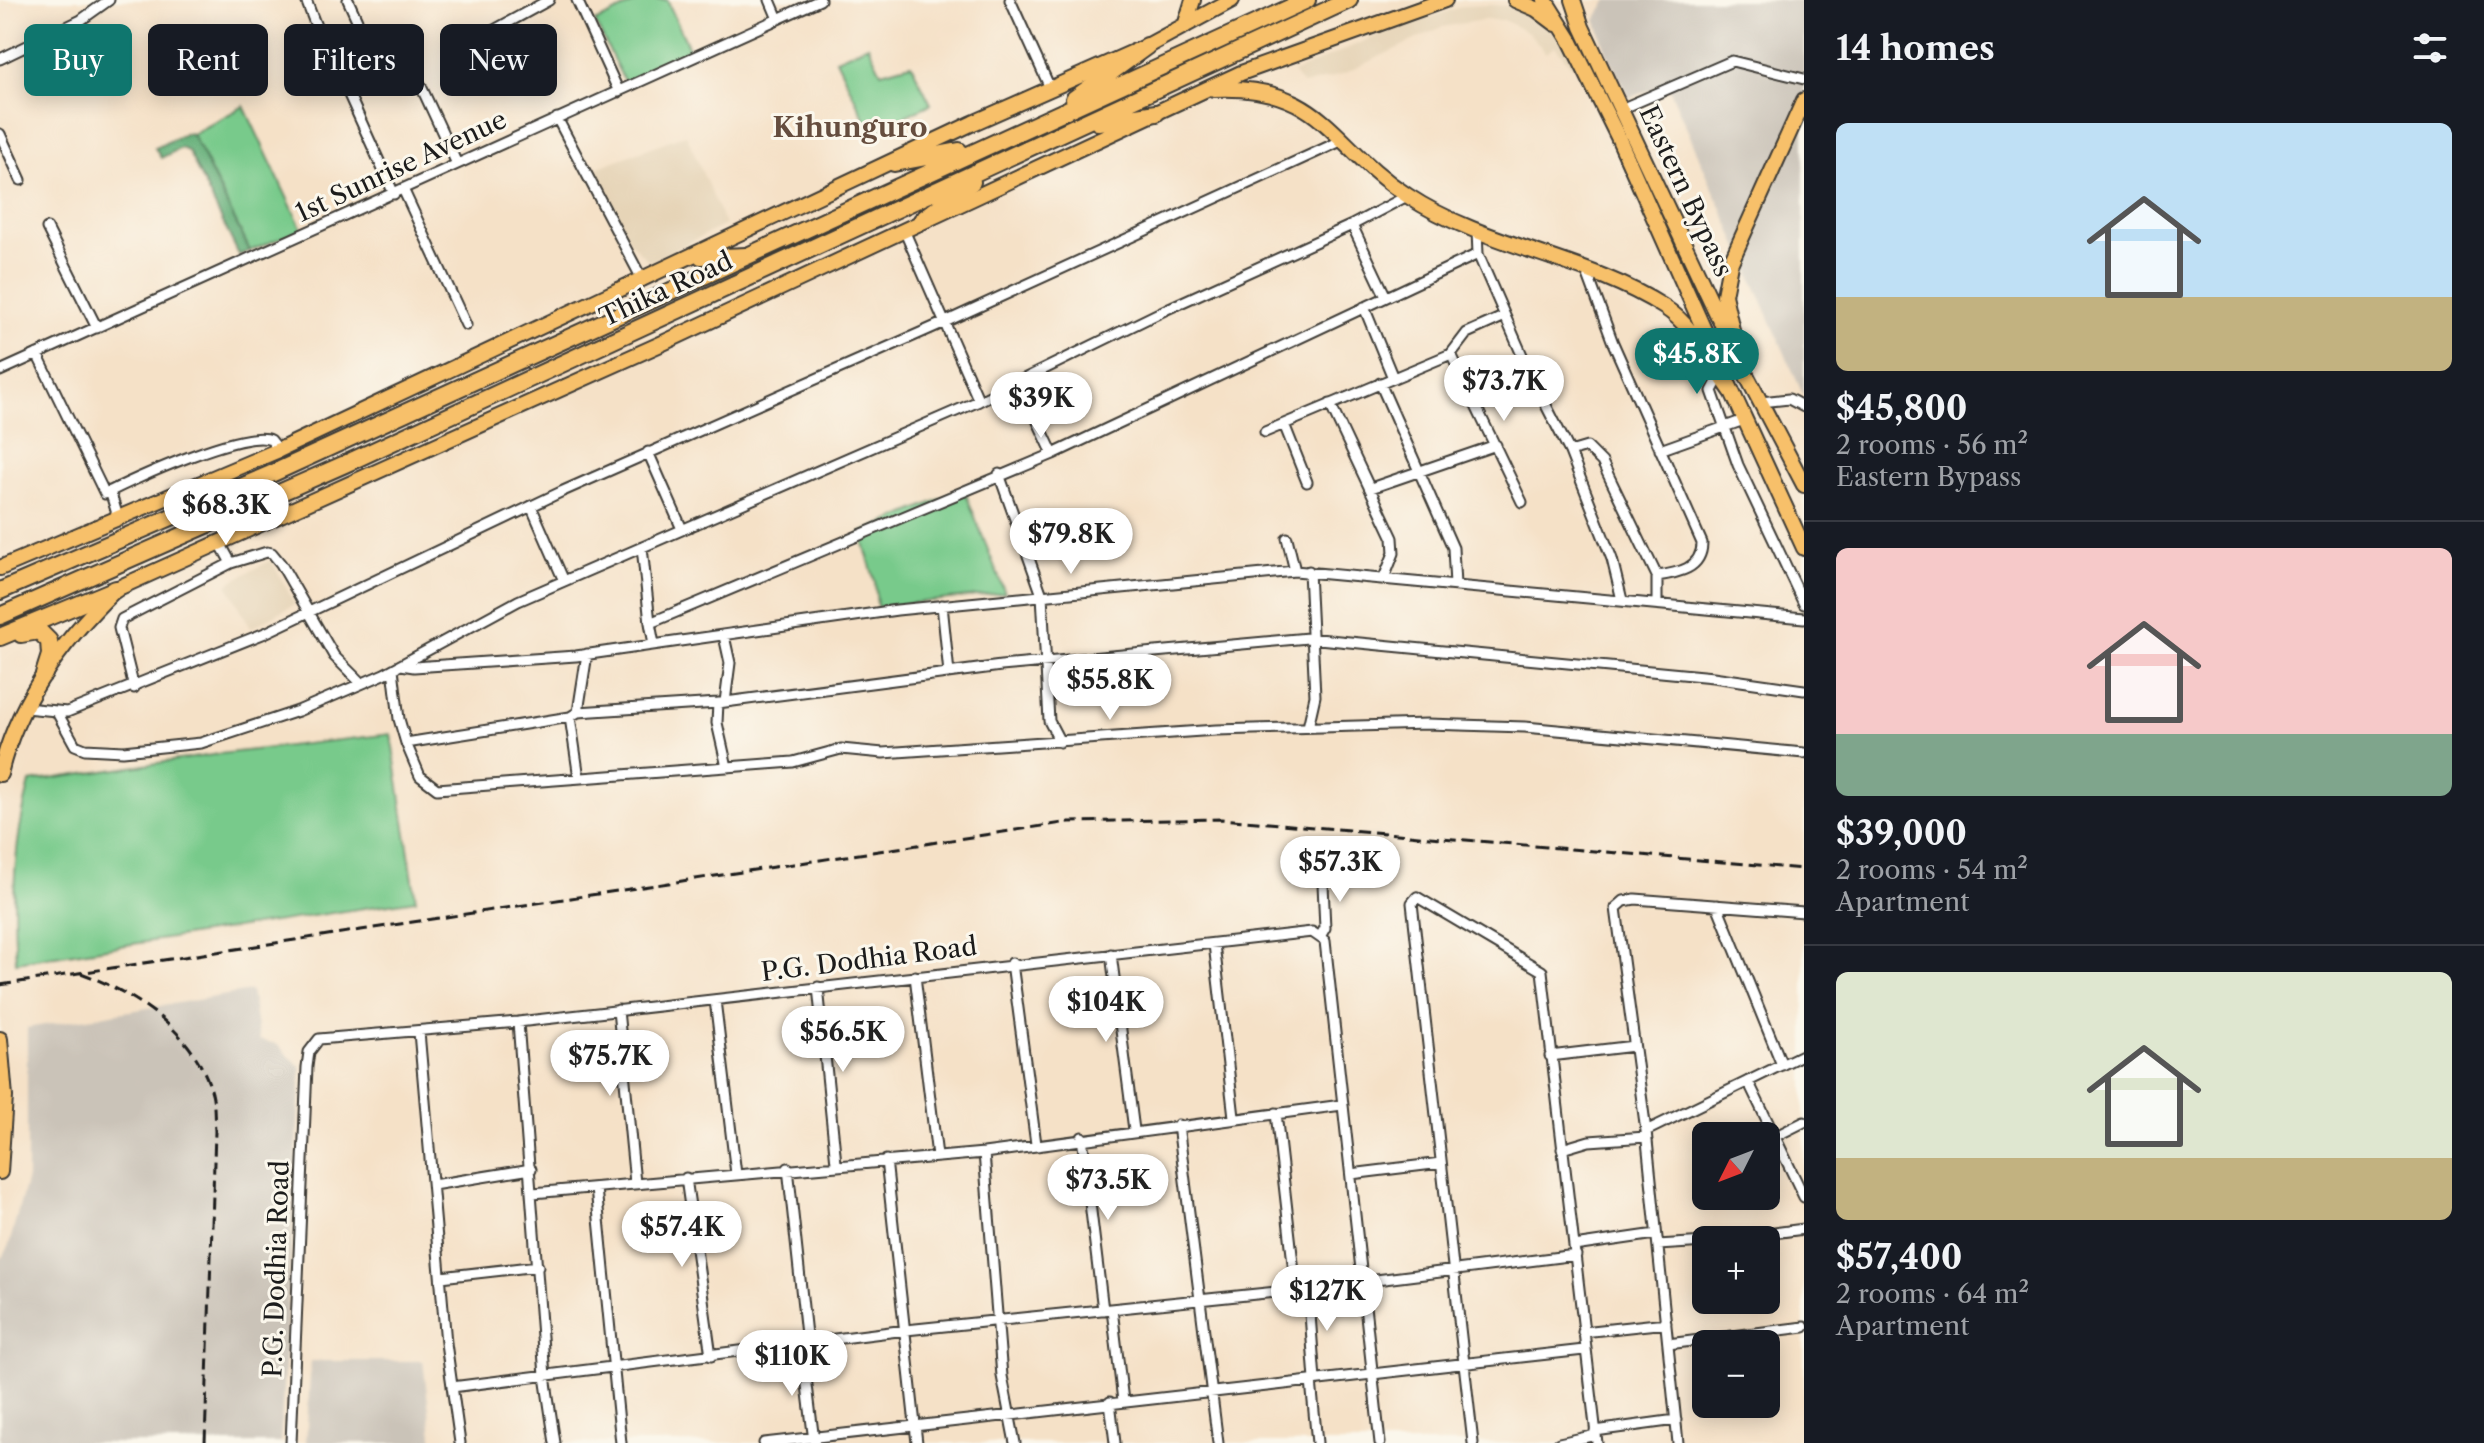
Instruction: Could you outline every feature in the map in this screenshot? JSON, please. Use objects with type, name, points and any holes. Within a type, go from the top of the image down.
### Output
[{"type":"highway","name":"Thika Road","points":[[0,616],[332,471],[887,212],[1084,124],[1133,89],[1307,0]]},
{"type":"highway","name":"Thika Road","points":[[0,591],[271,474],[1053,115],[1133,89],[1349,0]]},
{"type":"highway","points":[[1053,115],[1147,46]]},
{"type":"highway","points":[[1084,124],[1156,113]]},
{"type":"highway","points":[[894,163],[984,147]]},
{"type":"highway","points":[[922,220],[992,167]]},
{"type":"highway","points":[[0,639],[116,589]]},
{"type":"highway","points":[[0,639],[32,631],[44,634],[50,655],[44,674]]},
{"type":"main road","points":[[1185,26],[1193,0]]},
{"type":"main road","name":"Thika Road","points":[[0,568],[279,450],[1147,46],[1232,0]]},
{"type":"main road","name":"Thika Road","points":[[116,589],[1209,89],[1311,46],[1445,0]]},
{"type":"main road","points":[[1515,0],[1536,9],[1567,35]]},
{"type":"main road","name":"Eastern Bypass","points":[[1545,0],[1567,35],[1618,137],[1804,548]]},
{"type":"main road","name":"Eastern Bypass","points":[[1573,0],[1588,39],[1742,367],[1804,485]]},
{"type":"main road","points":[[1586,0],[1584,15],[1588,39]]},
{"type":"main road","points":[[1209,89],[1246,89],[1285,97],[1307,108],[1407,196],[1477,231],[1587,273],[1665,308],[1682,321],[1732,392]]},
{"type":"main road","points":[[1742,367],[1724,295],[1730,264],[1804,100]]},
{"type":"main road","points":[[693,257],[747,255]]},
{"type":"main road","points":[[0,774],[25,708],[44,674],[81,623],[116,589]]},
{"type":"main road","points":[[0,1039],[5,1097],[0,1172]]},
{"type":"street","points":[[0,59],[81,20],[109,0]]},
{"type":"street","points":[[306,0],[315,24]]},
{"type":"street","points":[[348,0],[357,20]]},
{"type":"street","points":[[505,24],[549,0]]},
{"type":"street","points":[[577,0],[619,92]]},
{"type":"street","points":[[770,0],[778,19]]},
{"type":"street","name":"1st Sunrise Avenue","points":[[0,371],[820,0]]},
{"type":"street","points":[[1010,0],[1051,90]]},
{"type":"street","points":[[1621,109],[1732,61],[1804,79]]},
{"type":"street","points":[[424,93],[457,164]]},
{"type":"street","points":[[351,96],[466,325]]},
{"type":"street","points":[[557,118],[643,281]]},
{"type":"street","points":[[0,134],[21,180]]},
{"type":"street","points":[[25,708],[58,714],[134,688],[309,612],[648,452],[945,322],[1343,140]]},
{"type":"street","points":[[58,714],[71,740],[80,748],[139,750],[201,743],[246,731],[397,667],[425,649],[564,581],[979,401],[1407,196]]},
{"type":"street","points":[[1352,225],[1386,297]]},
{"type":"street","points":[[47,228],[97,328]]},
{"type":"street","points":[[904,230],[979,401]]},
{"type":"street","points":[[1477,231],[1478,254],[1532,378],[1570,452],[1612,559],[1622,600]]},
{"type":"street","points":[[650,623],[999,474],[1053,454],[1478,254]]},
{"type":"street","points":[[1587,273],[1613,343],[1701,540],[1702,550],[1694,565],[1683,571],[1657,576]]},
{"type":"street","points":[[1364,307],[1393,378]]},
{"type":"street","points":[[1265,432],[1451,354],[1467,333],[1505,316]]},
{"type":"street","points":[[37,354],[105,494],[147,472],[251,437],[271,440],[279,450]]},
{"type":"street","points":[[1451,354],[1522,502]]},
{"type":"street","points":[[1720,376],[1712,391],[1738,465],[1804,604]]},
{"type":"street","points":[[1476,403],[1532,378]]},
{"type":"street","points":[[1019,381],[1053,454]]},
{"type":"street","points":[[1380,383],[1453,548],[1455,585]]},
{"type":"street","points":[[1761,402],[1789,399],[1804,407]]},
{"type":"street","points":[[1330,404],[1393,538],[1394,553],[1384,578]]},
{"type":"street","points":[[1660,450],[1744,420]]},
{"type":"street","points":[[1284,424],[1307,482]]},
{"type":"street","points":[[1371,488],[1496,445]]},
{"type":"street","points":[[1570,452],[1587,447],[1596,453],[1657,576],[1657,603]]},
{"type":"street","points":[[648,452],[682,529]]},
{"type":"street","points":[[999,474],[1042,595],[1049,721],[1060,742]]},
{"type":"street","points":[[110,491],[118,517]]},
{"type":"street","points":[[531,506],[564,581]]},
{"type":"street","points":[[1287,538],[1295,571]]},
{"type":"street","points":[[220,543],[231,563]]},
{"type":"street","points":[[642,547],[654,644]]},
{"type":"street","points":[[134,688],[119,628],[122,619],[231,563],[272,553],[334,656],[361,683]]},
{"type":"street","points":[[397,667],[587,654],[839,617],[1295,571],[1804,618]]},
{"type":"street","points":[[1308,727],[1314,706],[1309,571]]},
{"type":"street","points":[[942,605],[949,673]]},
{"type":"street","points":[[724,636],[730,663],[717,723],[727,767]]},
{"type":"street","points":[[406,743],[574,715],[721,703],[1045,661],[1311,638],[1713,677],[1804,690]]},
{"type":"street","points":[[425,649],[435,666]]},
{"type":"street","points":[[579,778],[574,715],[587,654]]},
{"type":"street","points":[[397,667],[399,719],[406,743],[420,776],[437,789],[793,762],[841,749],[883,753],[1308,727],[1427,724],[1525,727],[1804,753]]},
{"type":"street","points":[[1322,862],[1325,928],[1321,935],[1325,941],[1365,1281],[1380,1443]]},
{"type":"street","points":[[1473,1443],[1420,990],[1414,898],[1422,899],[1461,926],[1540,969],[1596,1436]]},
{"type":"street","points":[[1678,1443],[1646,1134],[1618,905],[1635,899],[1804,912]]},
{"type":"street","points":[[1717,905],[1782,1065]]},
{"type":"street","name":"P.G. Dodhia Road","points":[[291,1443],[309,1052],[319,1039],[518,1022],[1012,963],[1312,932],[1321,935]]},
{"type":"street","points":[[1214,944],[1234,1117]]},
{"type":"street","points":[[1111,954],[1134,1130]]},
{"type":"street","points":[[1012,963],[1036,1144]]},
{"type":"street","points":[[915,976],[937,1156]]},
{"type":"street","points":[[818,987],[836,1163]]},
{"type":"street","points":[[715,1000],[736,1174]]},
{"type":"street","points":[[618,1010],[635,1183]]},
{"type":"street","points":[[518,1022],[545,1376],[555,1443]]},
{"type":"street","points":[[419,1032],[441,1277],[460,1443]]},
{"type":"street","points":[[1550,1056],[1634,1046]]},
{"type":"street","points":[[1562,1149],[1581,1142],[1646,1134],[1804,1054]]},
{"type":"street","points":[[1748,1081],[1767,1122]]},
{"type":"street","points":[[533,1193],[836,1163],[984,1153],[1134,1130],[1342,1105]]},
{"type":"street","points":[[1276,1113],[1296,1290]]},
{"type":"street","points":[[1780,1134],[1804,1122]]},
{"type":"street","points":[[1178,1125],[1218,1443]]},
{"type":"street","points":[[1082,1137],[1123,1401]]},
{"type":"street","points":[[1780,1149],[1804,1197]]},
{"type":"street","points":[[984,1153],[1002,1376],[1015,1443]]},
{"type":"street","points":[[886,1160],[917,1443]]},
{"type":"street","points":[[1351,1174],[1441,1163]]},
{"type":"street","points":[[788,1168],[814,1440]]},
{"type":"street","points":[[433,1185],[531,1169]]},
{"type":"street","points":[[686,1178],[711,1356]]},
{"type":"street","points":[[596,1188],[621,1443]]},
{"type":"street","points":[[1780,1232],[1804,1229]]},
{"type":"street","points":[[452,1387],[906,1330],[1454,1272],[1656,1234]]},
{"type":"street","points":[[1658,1245],[1692,1243]]},
{"type":"street","points":[[441,1277],[538,1266]]},
{"type":"street","points":[[1308,1288],[1317,1443]]},
{"type":"street","points":[[1583,1332],[1666,1323]]},
{"type":"street","points":[[1668,1344],[1804,1327]]},
{"type":"street","points":[[764,1443],[814,1440],[916,1424],[1213,1394],[1375,1372],[1584,1350]]},
{"type":"street","points":[[1110,1402],[1115,1443]]},
{"type":"street","points":[[1559,1443],[1560,1440],[1676,1420]]},
{"type":"shaded area","points":[[1608,0],[1804,0],[1804,397],[1667,83],[1629,98],[1606,51],[1596,19]]},
{"type":"shaded area","points":[[1464,6],[1506,6],[1539,19],[1570,47],[1575,65],[1571,66],[1555,46],[1546,53],[1530,34],[1504,20],[1482,20],[1442,27],[1341,75],[1303,85],[1293,73],[1384,32]]},
{"type":"shaded area","points":[[686,134],[725,225],[649,262],[631,243],[596,168]]},
{"type":"shaded area","points":[[271,560],[295,604],[251,628],[227,584]]},
{"type":"shaded area","points":[[251,991],[259,1040],[277,1044],[301,1068],[280,1443],[0,1443],[0,1261],[9,1245],[27,1178],[27,1028]]},
{"type":"shaded area","points":[[311,1361],[423,1361],[433,1443],[306,1443]]},
{"type":"green space","points":[[642,0],[667,0],[692,55],[625,83],[595,22]]},
{"type":"green space","points":[[868,45],[881,72],[911,64],[931,104],[871,132],[836,59]]},
{"type":"green space","points":[[244,106],[302,229],[250,251],[192,134]]},
{"type":"green space","points":[[186,133],[192,134],[250,251],[239,255],[188,151],[181,148],[161,158],[155,148]]},
{"type":"green space","points":[[964,489],[1005,593],[877,607],[875,582],[861,533]]},
{"type":"green space","points":[[391,734],[416,900],[16,962],[15,871],[30,782],[219,754]]},
{"type":"railway","points":[[0,985],[1069,822],[1221,819],[1804,869]]},
{"type":"railway","points":[[81,973],[122,992],[161,1018],[192,1051],[212,1093],[215,1131],[205,1443]]},
{"type":"district","name":"Kihunguro","points":[[850,127]]}]
